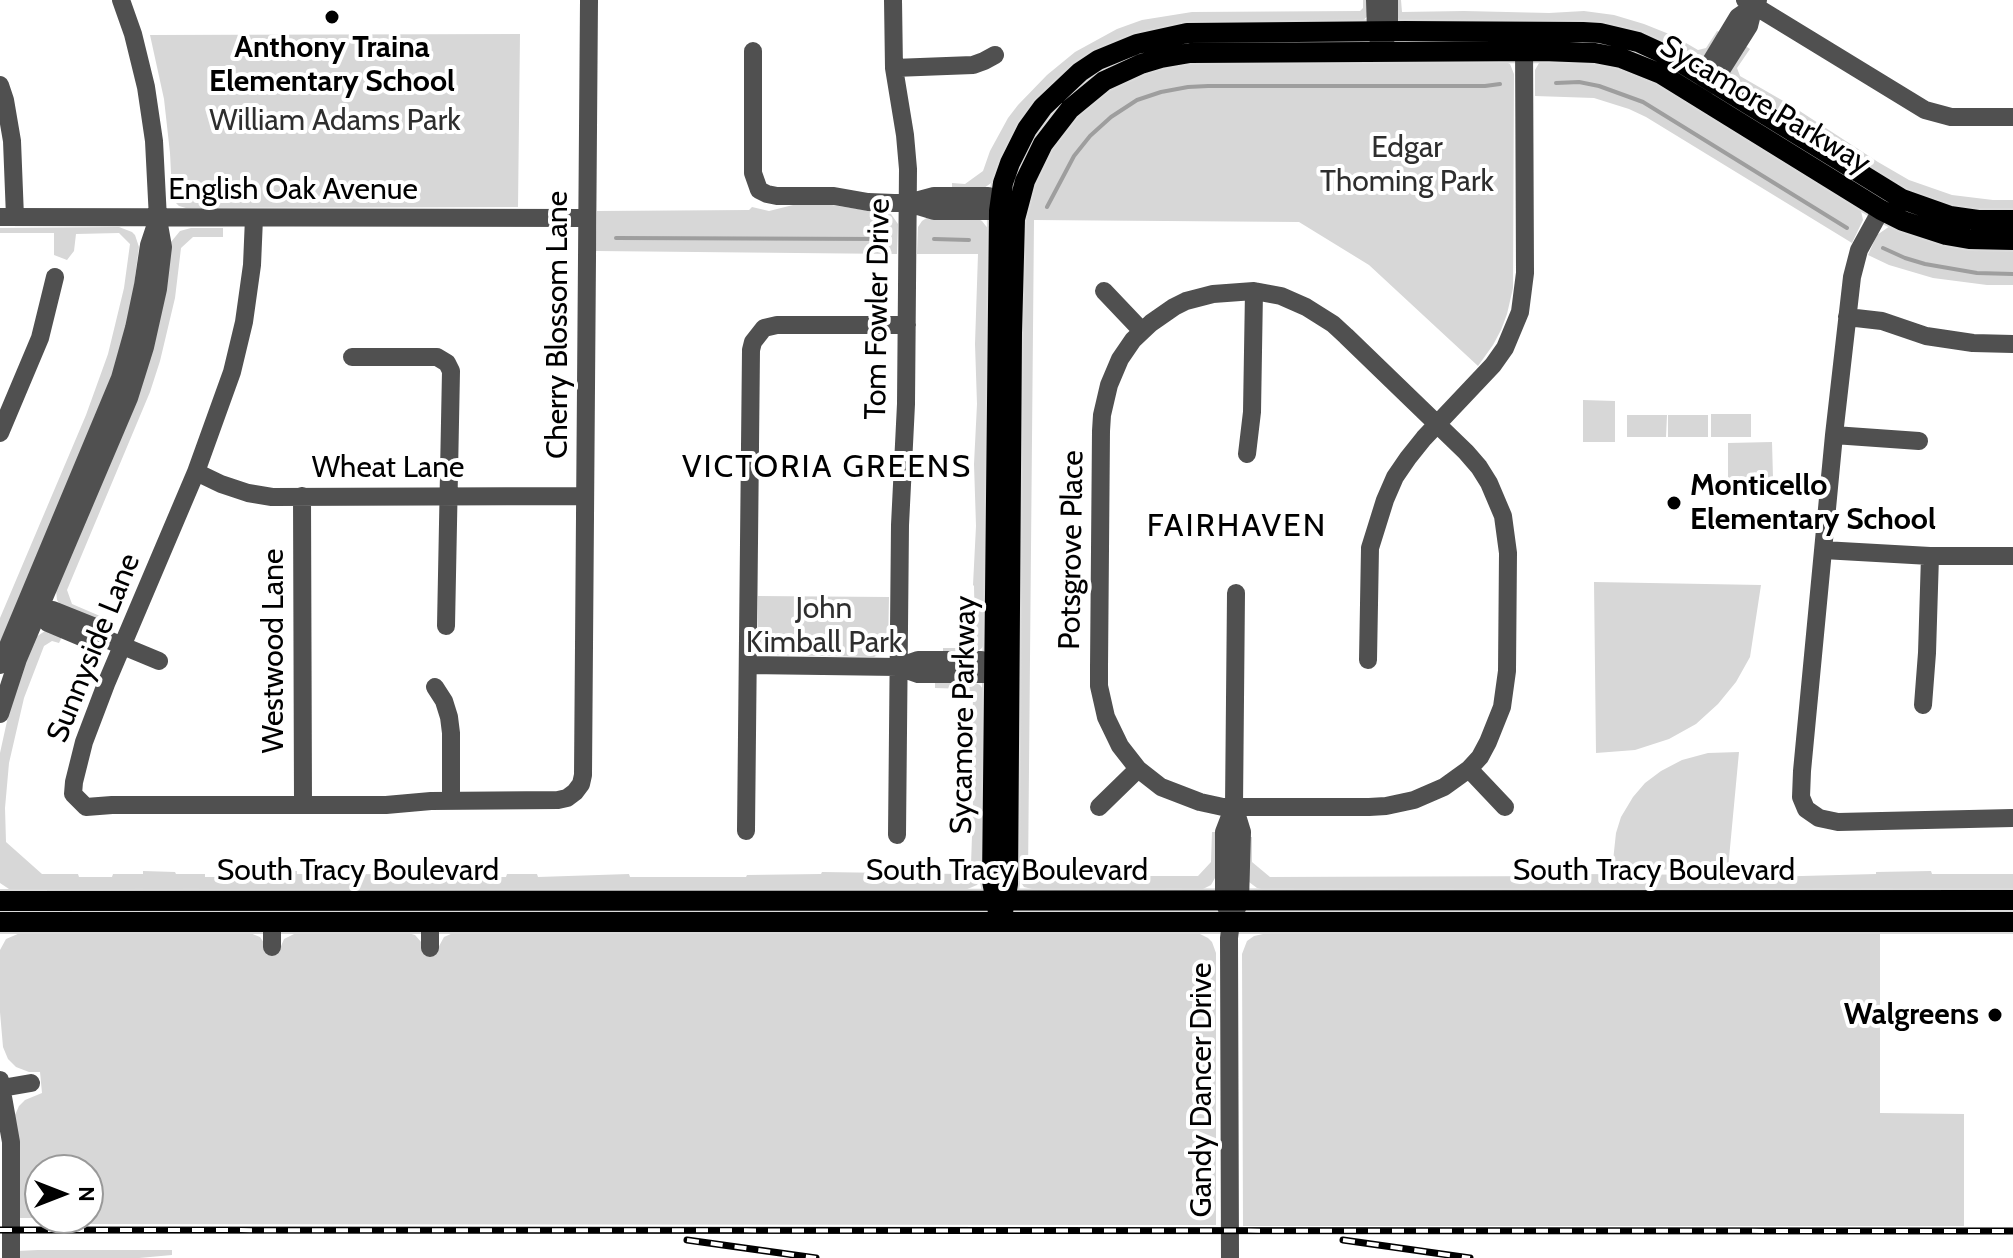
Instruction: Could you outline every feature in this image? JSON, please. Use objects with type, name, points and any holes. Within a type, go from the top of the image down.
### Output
[{"type":"main road","name":"Sycamore Parkway","points":[[1001,922],[1000,901],[1008,884],[999,668],[1013,247],[1003,183],[1017,146],[1043,107],[1080,72],[1118,51],[1154,39],[1187,33],[1382,31],[1524,42],[1595,53],[1621,58],[1705,88],[1902,199],[1934,212],[1978,220],[2013,220]]},
{"type":"main road","name":"Sycamore Parkway","points":[[1005,206],[1025,181],[1055,126],[1070,109],[1095,88],[1141,64],[1190,53],[1382,52],[1524,42]]},
{"type":"main road","name":"Sycamore Parkway","points":[[1705,88],[1881,210],[1903,221],[1969,239],[2013,240]]},
{"type":"main road","name":"South Tracy Boulevard","points":[[0,901],[2013,900]]},
{"type":"main road","name":"South Tracy Boulevard","points":[[0,922],[2013,922]]},
{"type":"street","points":[[0,665],[32,608],[125,407],[153,315],[163,247],[158,219],[154,141],[149,102],[133,34],[121,0]]},
{"type":"street","name":"Cherry Blossom Lane","points":[[451,800],[558,800],[575,792],[583,775],[589,0]]},
{"type":"street","name":"Tom Fowler Drive","points":[[893,0],[894,68],[907,151],[908,203],[897,835]]},
{"type":"street","points":[[1375,0],[1382,31],[1382,52]]},
{"type":"street","points":[[1382,31],[1389,0]]},
{"type":"street","points":[[1705,88],[1720,72],[1749,26],[1752,2],[1925,110],[1951,117],[2013,117]]},
{"type":"street","points":[[1368,660],[1369,560],[1373,534],[1395,477],[1438,423],[1493,365],[1505,348],[1520,312],[1525,273],[1524,42]]},
{"type":"street","points":[[753,51],[753,173],[759,190],[777,196],[834,196],[868,202],[908,203],[934,196],[988,196],[1005,206]]},
{"type":"street","points":[[894,68],[973,65],[995,55]]},
{"type":"street","points":[[0,85],[12,141],[8,217]]},
{"type":"street","points":[[1881,210],[1855,262],[1847,317],[1801,797],[1806,809],[1819,818],[1838,822],[2013,818]]},
{"type":"street","name":"English Oak Avenue","points":[[8,217],[587,218]]},
{"type":"street","name":"Sunnyside Lane","points":[[254,218],[252,265],[244,322],[232,372],[196,472],[115,643],[100,699],[84,742],[73,794],[86,807],[386,805],[451,800]]},
{"type":"street","points":[[0,433],[6,403],[40,338],[55,277]]},
{"type":"street","points":[[1104,291],[1142,331]]},
{"type":"street","points":[[1247,454],[1252,412],[1254,291]]},
{"type":"street","name":"Potsgrove Place","points":[[1254,291],[1294,301],[1333,324],[1438,423],[1479,467],[1497,499],[1508,553],[1505,689],[1497,724],[1480,757],[1469,769],[1444,787],[1414,800],[1386,806],[1212,806],[1187,799],[1161,787],[1128,758],[1112,733],[1102,704],[1099,686],[1101,431],[1105,400],[1114,371],[1142,331],[1186,301],[1213,294],[1254,291]]},
{"type":"street","points":[[1847,317],[1882,321],[1926,336],[1973,343],[2013,344]]},
{"type":"street","points":[[746,831],[753,342],[770,325],[907,325]]},
{"type":"street","points":[[352,357],[437,357],[447,363],[451,371],[446,626]]},
{"type":"street","points":[[1834,435],[1919,441]]},
{"type":"street","name":"Wheat Lane","points":[[196,472],[248,493],[272,497],[585,496]]},
{"type":"street","name":"Westwood Lane","points":[[302,496],[303,805]]},
{"type":"street","points":[[1823,550],[1930,556],[2013,556]]},
{"type":"street","points":[[1923,705],[1930,556]]},
{"type":"street","points":[[1231,922],[1242,832],[1234,806],[1236,593]]},
{"type":"street","points":[[32,608],[48,623],[93,642],[115,643],[159,661]]},
{"type":"street","points":[[0,714],[32,608]]},
{"type":"street","points":[[748,665],[898,667],[918,660],[981,660],[999,668]]},
{"type":"street","points":[[435,687],[444,701],[450,725],[451,800]]},
{"type":"street","points":[[1099,807],[1138,769]]},
{"type":"street","points":[[1469,769],[1505,807]]},
{"type":"street","points":[[430,922],[430,948]]},
{"type":"street","name":"Gandy Dancer Drive","points":[[1230,1258],[1231,922]]},
{"type":"street","points":[[272,923],[272,947]]},
{"type":"street","points":[[11,1258],[11,1142],[1,1084],[31,1083]]},
{"type":"green space","points":[[1363,0],[1369,0],[1368,16],[1361,22],[1101,52],[994,181],[984,188],[952,189],[952,183],[965,184],[983,171],[1008,118],[1047,75],[1075,52],[1117,29],[1142,20],[1192,12],[1360,11]]},
{"type":"green space","points":[[1395,0],[1401,0],[1402,12],[1584,11],[1614,15],[1674,36],[1698,50],[1706,48],[1717,31],[1722,33],[1705,58],[1694,60],[1676,50],[1401,22],[1396,16]]},
{"type":"green space","name":"William Adams Park","points":[[520,34],[518,207],[186,208],[174,201],[164,99],[150,35]]},
{"type":"green space","points":[[1744,45],[1750,49],[1737,68],[1740,76],[1909,180],[1952,195],[2013,200],[2013,213],[1980,213],[1920,199],[1730,82],[1728,75]]},
{"type":"green space","points":[[1571,59],[1638,71],[1860,206],[1863,220],[1852,243],[1629,109],[1594,98],[1535,96],[1535,70],[1539,63]]},
{"type":"green space","name":"Edgar Thoming Park","points":[[1502,60],[1510,64],[1514,74],[1513,288],[1501,330],[1478,366],[1369,265],[1299,222],[1034,220],[1028,876],[1198,876],[1211,862],[1212,832],[1217,832],[1215,878],[1211,885],[1203,889],[1036,890],[1024,887],[1016,875],[1022,229],[1037,171],[1071,119],[1114,84],[1172,62]]},
{"type":"green space","points":[[793,205],[832,205],[891,214],[898,224],[897,254],[596,251],[597,211],[749,210],[752,207],[769,211]]},
{"type":"green space","points":[[928,217],[977,218],[989,230],[986,640],[975,653],[943,654],[943,648],[965,648],[975,638],[973,585],[978,254],[917,254],[918,227]]},
{"type":"green space","points":[[1890,226],[2013,248],[2013,285],[1933,278],[1889,265],[1868,255],[1877,235]]},
{"type":"green space","points":[[119,227],[135,235],[139,247],[131,309],[112,375],[0,645],[0,618],[86,415],[108,354],[124,288],[130,244],[119,233],[76,234],[74,251],[67,260],[54,255],[54,233],[0,233],[0,228]]},
{"type":"green space","points":[[223,228],[223,237],[193,237],[181,248],[175,298],[150,392],[67,590],[72,604],[100,616],[98,622],[61,606],[56,590],[171,242],[180,231]]},
{"type":"green space","points":[[1583,400],[1615,401],[1615,442],[1583,442]]},
{"type":"green space","points":[[1711,414],[1751,414],[1751,437],[1711,437]]},
{"type":"green space","points":[[1627,415],[1667,415],[1666,437],[1627,437]]},
{"type":"green space","points":[[1668,415],[1708,415],[1708,437],[1668,437]]},
{"type":"green space","points":[[1772,442],[1773,478],[1728,478],[1728,443]]},
{"type":"green space","points":[[1594,582],[1761,585],[1750,657],[1736,682],[1696,724],[1669,739],[1635,750],[1596,753]]},
{"type":"green space","name":"John Kimball Park","points":[[758,596],[889,597],[888,646],[874,657],[768,655],[760,648],[758,641]]},
{"type":"green space","points":[[45,631],[63,635],[59,643],[52,641],[44,646],[24,698],[9,763],[5,808],[6,842],[42,874],[112,877],[113,874],[143,874],[143,871],[227,877],[228,874],[264,874],[265,870],[327,874],[328,877],[357,877],[358,874],[746,877],[822,872],[960,874],[971,864],[973,695],[967,689],[935,688],[935,680],[973,682],[985,692],[984,875],[977,885],[965,890],[9,889],[0,883],[0,753],[11,703],[24,666],[36,637]]},
{"type":"green space","points":[[1739,752],[1728,869],[1612,870],[1621,817],[1645,783],[1682,760],[1708,753]]},
{"type":"green space","points":[[1246,837],[1252,837],[1252,862],[1270,877],[1576,874],[1765,877],[1931,871],[1932,874],[2013,874],[2013,890],[1265,890],[1249,882]]},
{"type":"green space","points":[[20,933],[250,933],[279,951],[284,939],[296,933],[408,933],[415,935],[422,943],[438,948],[444,937],[453,933],[1200,934],[1212,942],[1216,953],[1216,1225],[104,1224],[104,1154],[24,1154],[24,1218],[17,1218],[15,1115],[25,1100],[42,1093],[40,1072],[16,1067],[3,1047],[0,950],[6,939]]},
{"type":"green space","points":[[1880,933],[1880,1113],[1964,1114],[1964,1226],[1243,1226],[1242,954],[1247,941],[1254,936]]},
{"type":"green space","points":[[172,1250],[172,1255],[18,1258],[17,1251]]},
{"type":"waterway","points":[[1556,83],[1579,82],[1599,86],[1643,102],[1847,228]]},
{"type":"waterway","points":[[1047,207],[1074,156],[1090,136],[1137,100],[1161,92],[1208,86],[1500,84]]},
{"type":"waterway","points":[[616,238],[881,239]]},
{"type":"waterway","points":[[934,239],[969,240]]},
{"type":"waterway","points":[[1883,248],[1925,264],[1977,273],[2013,274]]},
{"type":"railway","points":[[0,1230],[2013,1231]]},
{"type":"railway","points":[[687,1240],[816,1258]]},
{"type":"railway","points":[[1343,1240],[1470,1258]]},
{"type":"place","name":"Anthony Traina Elementary School","points":[[332,17]]},
{"type":"place","name":"Monticello Elementary School","points":[[1674,503]]},
{"type":"place","name":"Walgreens","points":[[1995,1015]]},
{"type":"district","name":"VICTORIA GREENS","points":[[827,468]]},
{"type":"district","name":"FAIRHAVEN","points":[[1237,527]]}]
